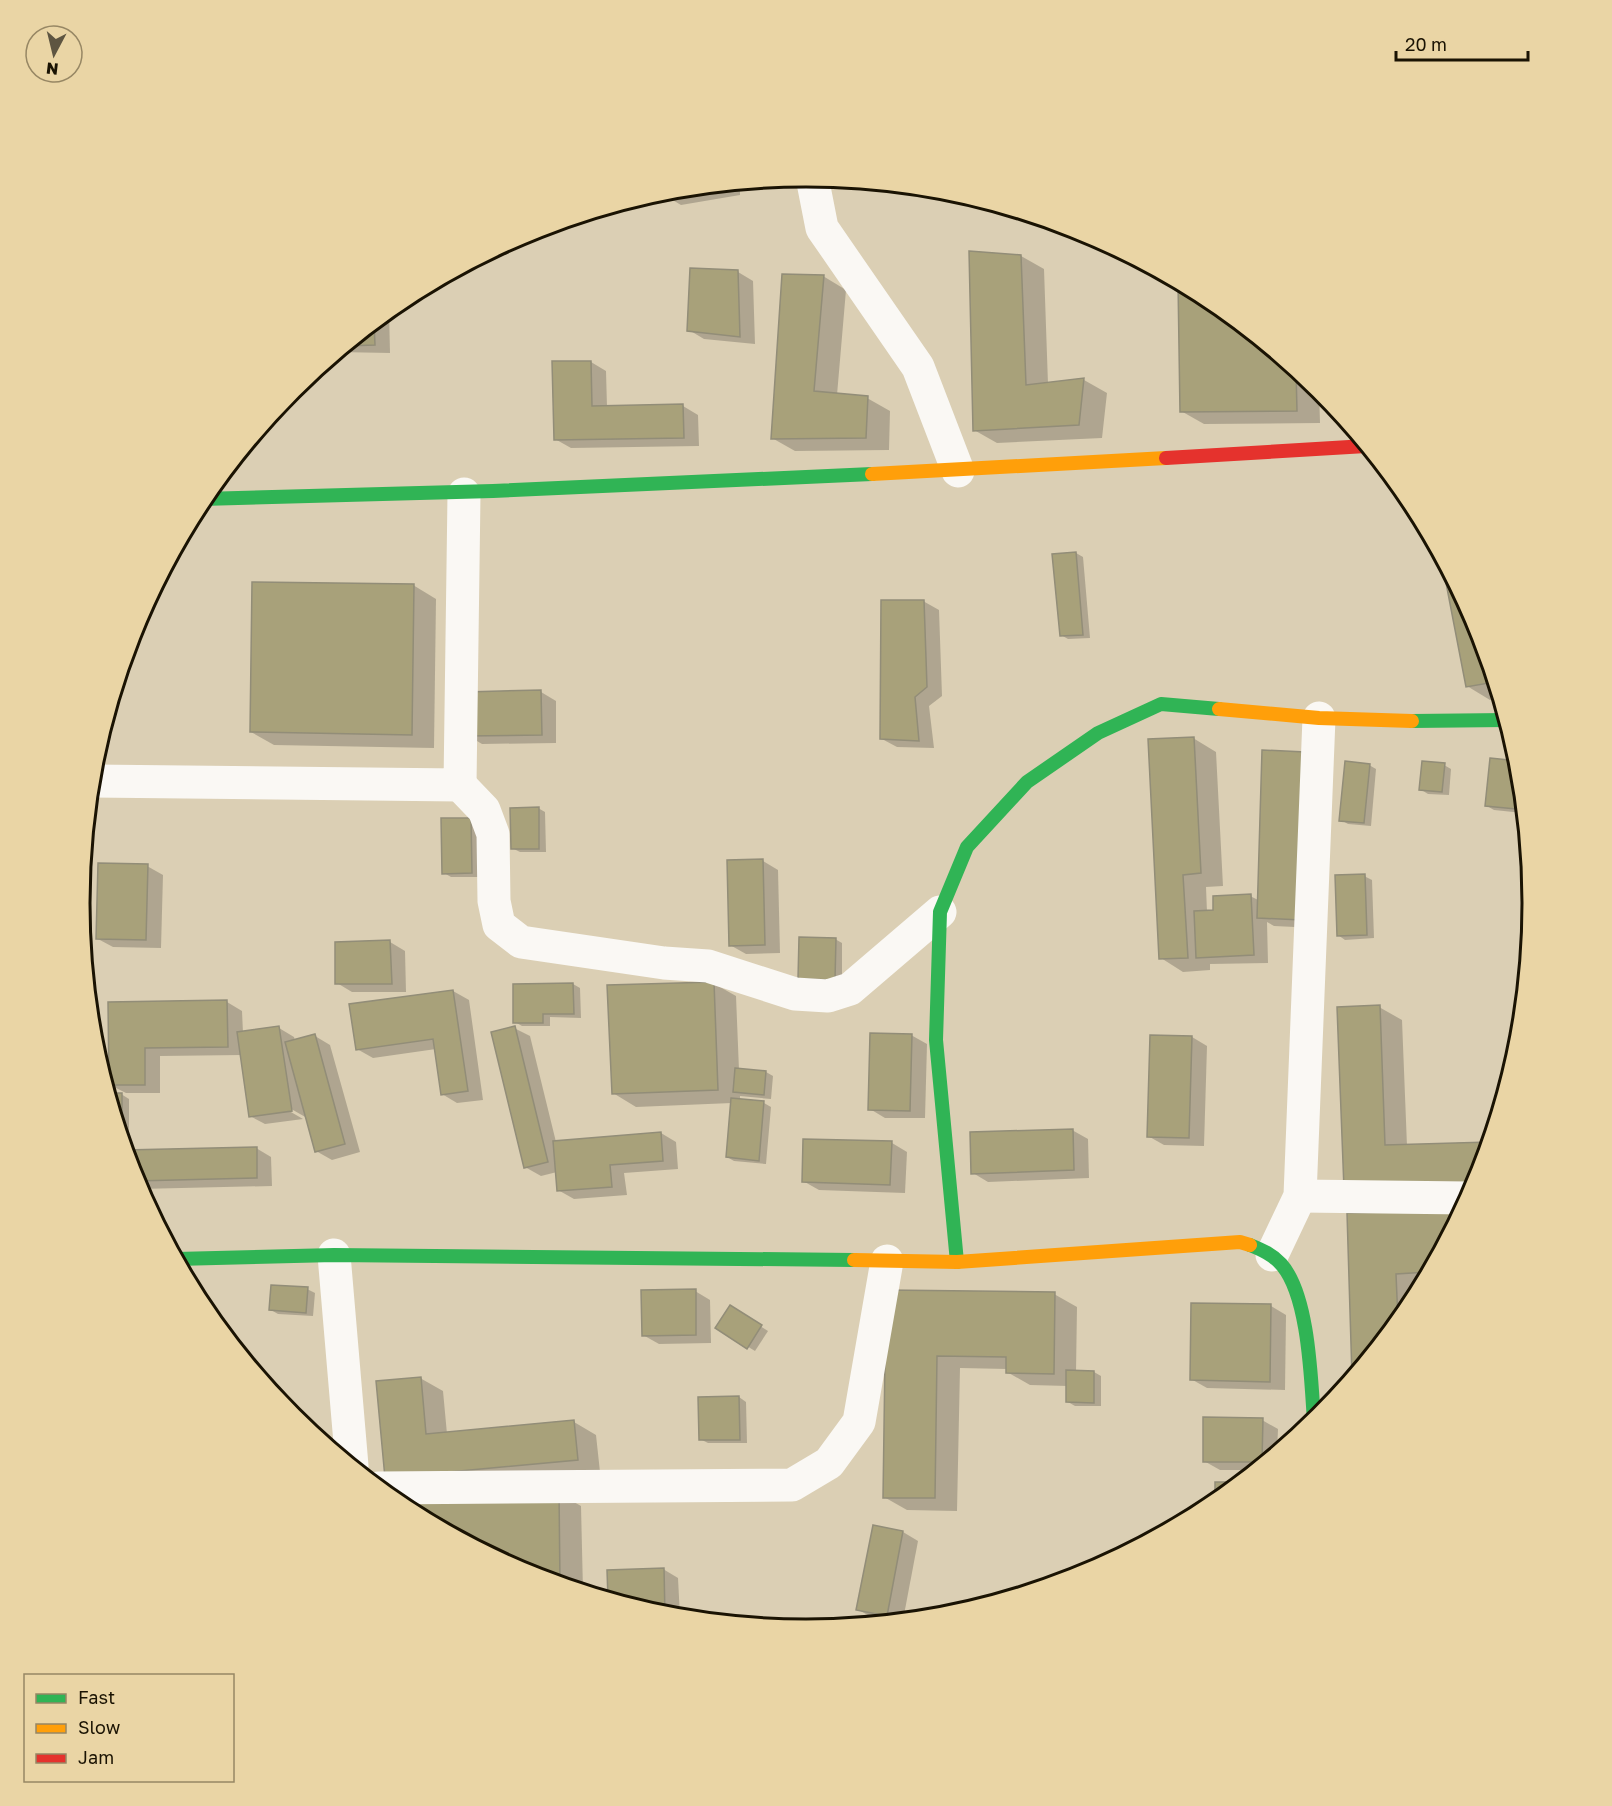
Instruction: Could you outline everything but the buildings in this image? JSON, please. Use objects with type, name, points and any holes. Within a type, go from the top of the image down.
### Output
[{"type":"street","points":[[814,187],[822,228],[918,367],[958,471]]},
{"type":"street","points":[[215,499],[464,494],[958,471],[1357,447]]},
{"type":"street","points":[[464,494],[460,785],[484,810],[493,834],[494,901],[499,925],[521,942],[664,963],[708,966],[795,994],[828,996],[850,989],[940,912]]},
{"type":"street","points":[[957,1262],[942,1124],[936,1040],[940,912],[967,847],[1027,782],[1098,733],[1161,704],[1319,718],[1395,721],[1498,720]]},
{"type":"street","points":[[1272,1255],[1300,1196],[1319,718]]},
{"type":"street","points":[[101,781],[460,785]]},
{"type":"street","points":[[1300,1196],[1458,1198]]},
{"type":"street","points":[[184,1258],[334,1255],[957,1262],[1240,1242],[1272,1255],[1291,1279],[1304,1324],[1313,1408]]},
{"type":"street","points":[[334,1255],[351,1455]]},
{"type":"street","points":[[394,1488],[792,1485],[829,1463],[859,1422],[887,1261]]},
{"type":"traffic: fast","points":[[216,499],[493,491],[872,474]]},
{"type":"traffic: fast","points":[[957,1262],[936,1040],[940,912],[967,847],[1027,782],[1098,733],[1161,704],[1219,709]]},
{"type":"traffic: fast","points":[[1412,721],[1498,720]]},
{"type":"traffic: fast","points":[[1250,1245],[1270,1255],[1281,1264],[1298,1296],[1310,1361],[1313,1408]]},
{"type":"traffic: fast","points":[[185,1259],[334,1255],[854,1260]]},
{"type":"traffic: slow","points":[[872,474],[1166,458]]},
{"type":"traffic: slow","points":[[1219,709],[1319,718],[1412,721]]},
{"type":"traffic: slow","points":[[854,1260],[957,1262],[1240,1242],[1250,1245]]},
{"type":"traffic: jam","points":[[1166,458],[1357,447]]}]
